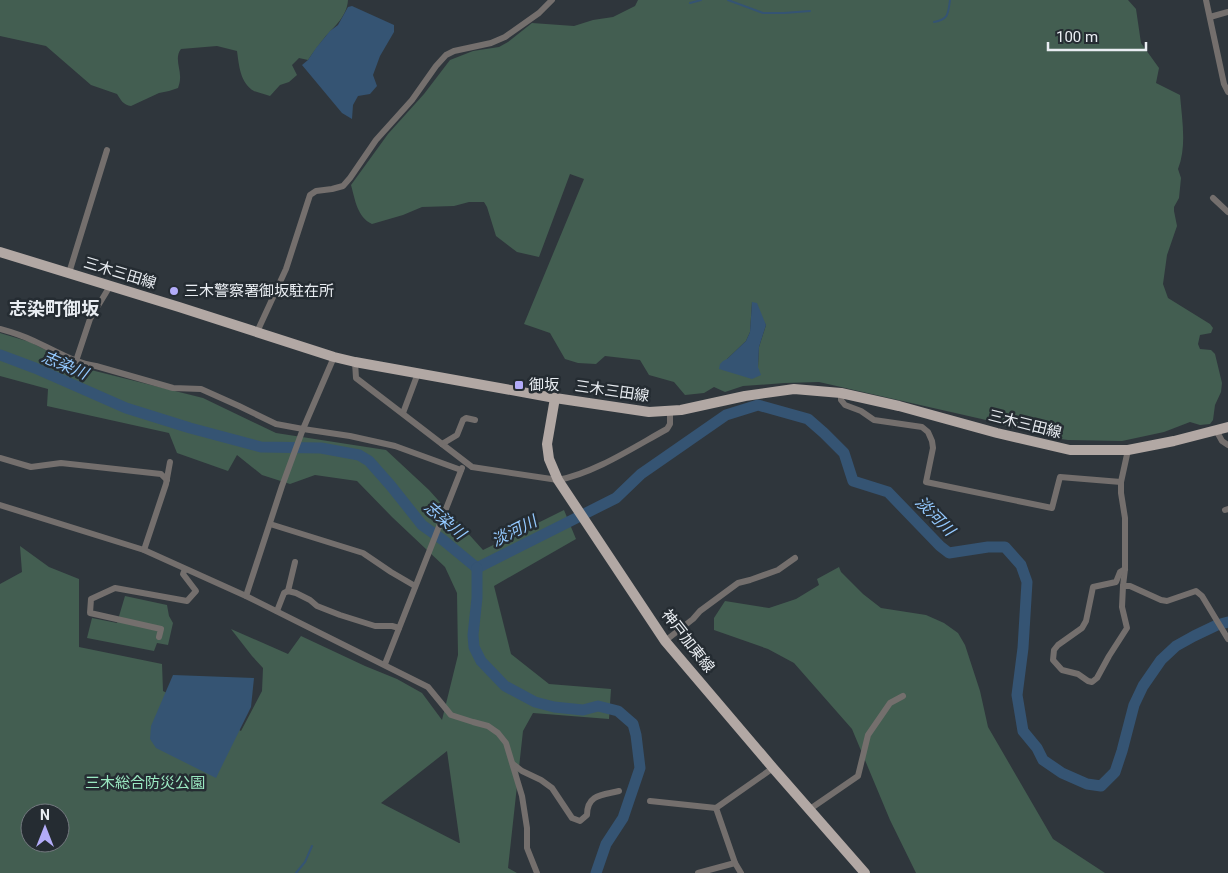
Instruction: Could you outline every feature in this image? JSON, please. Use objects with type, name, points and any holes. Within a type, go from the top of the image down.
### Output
[{"type":"main road","name":"三木三田線","points":[[0,252],[334,357],[555,398],[649,412],[670,412],[745,396],[794,389],[841,393],[899,406],[997,434],[1070,450],[1128,450],[1174,441],[1228,427]]},
{"type":"main road","name":"神戸加東線","points":[[555,398],[547,444],[549,459],[558,480],[665,640],[865,873]]},
{"type":"street","points":[[257,332],[286,269],[310,195],[316,191],[343,186],[376,140],[412,100],[446,55],[454,51],[491,43],[504,37],[539,12],[552,0]]},
{"type":"street","points":[[1206,0],[1224,84],[1228,92]]},
{"type":"street","points":[[1210,17],[1228,12]]},
{"type":"street","points":[[69,273],[107,150]]},
{"type":"street","points":[[1213,198],[1228,212]]},
{"type":"street","points":[[76,361],[90,319],[110,286]]},
{"type":"street","points":[[0,329],[32,340],[76,361],[173,388],[201,390],[276,424],[303,430],[350,436],[395,446],[461,470]]},
{"type":"street","points":[[246,596],[282,486],[334,357]]},
{"type":"street","points":[[355,362],[356,378],[472,467],[558,480],[568,478],[602,464],[667,429],[670,424],[670,412]]},
{"type":"street","points":[[403,414],[418,373]]},
{"type":"street","points":[[841,393],[840,400],[845,405],[860,411],[874,420],[922,426],[928,432],[933,448],[926,482],[1052,508],[1060,477],[1121,482]]},
{"type":"street","points":[[442,444],[457,435],[463,420],[466,418],[475,420]]},
{"type":"street","points":[[1216,430],[1222,441],[1228,446]]},
{"type":"street","points":[[1125,569],[1120,572],[1116,582],[1093,587],[1086,621],[1082,628],[1054,650],[1053,660],[1062,670],[1078,674],[1092,682],[1127,628],[1122,607],[1125,569],[1125,518],[1121,482],[1128,450]]},
{"type":"street","points":[[0,458],[31,467],[62,463],[162,474],[167,480]]},
{"type":"street","points":[[144,550],[167,480],[170,462]]},
{"type":"street","points":[[385,664],[465,463]]},
{"type":"street","points":[[0,505],[144,550],[246,596],[428,687],[452,715],[488,726],[498,733],[506,744],[513,764],[522,796],[527,828],[527,848],[537,873]]},
{"type":"street","points":[[270,524],[363,553],[415,586]]},
{"type":"street","points":[[665,640],[738,583],[778,570],[795,558]]},
{"type":"street","points":[[277,611],[284,594],[288,591],[295,562]]},
{"type":"street","points":[[160,637],[161,629],[90,613],[91,598],[115,588],[186,601],[196,591],[183,574],[185,569]]},
{"type":"street","points":[[1123,586],[1130,586],[1167,601],[1196,591],[1202,596],[1212,611],[1227,638]]},
{"type":"street","points":[[288,591],[296,593],[317,606],[340,615],[375,626],[399,628]]},
{"type":"street","points":[[810,809],[858,776],[868,736],[890,703],[903,696]]},
{"type":"street","points":[[513,764],[552,788],[572,818],[580,820],[587,815],[590,801],[598,796],[618,791]]},
{"type":"street","points":[[650,801],[716,808],[773,768]]},
{"type":"street","points":[[716,808],[734,863],[741,873]]},
{"type":"street","points":[[698,873],[734,863]]},
{"type":"green space","points":[[0,0],[348,0],[343,16],[308,60],[299,58],[292,65],[297,75],[289,82],[280,85],[270,96],[249,88],[241,73],[237,51],[217,46],[181,49],[178,56],[180,81],[178,88],[159,93],[131,106],[124,103],[117,94],[91,85],[46,46],[0,36]]},
{"type":"green space","points":[[638,0],[1128,0],[1136,9],[1141,43],[1159,68],[1156,83],[1180,95],[1183,142],[1178,169],[1181,178],[1179,198],[1174,207],[1177,226],[1167,255],[1163,284],[1168,298],[1210,324],[1213,328],[1211,333],[1200,335],[1198,344],[1200,349],[1211,350],[1215,354],[1222,383],[1221,392],[1215,405],[1213,420],[1210,424],[1200,425],[1190,422],[1164,432],[1122,441],[1068,440],[1047,437],[986,420],[819,382],[743,386],[725,392],[714,387],[704,393],[685,395],[674,382],[649,375],[640,360],[605,356],[596,364],[578,363],[565,359],[550,333],[524,324],[584,179],[570,174],[539,257],[517,252],[496,236],[484,202],[469,202],[454,206],[422,207],[372,224],[363,217],[357,207],[351,185],[388,134],[424,94],[450,60],[473,51],[499,47],[532,23],[574,26],[593,20],[613,17],[635,6]],"holes":[[[752,302],[766,325],[759,347],[758,367],[727,359],[746,341],[750,332]]]},
{"type":"green space","name":"三木総合防災公園","points":[[0,333],[30,342],[79,367],[203,398],[276,433],[386,450],[429,490],[483,550],[564,510],[576,539],[494,586],[511,654],[549,684],[611,689],[609,719],[533,713],[523,731],[508,868],[517,873],[0,873],[0,584],[22,572],[20,546],[49,567],[79,579],[79,647],[162,664],[163,691],[241,731],[262,691],[263,668],[231,629],[288,654],[301,636],[397,679],[422,693],[442,720],[458,655],[457,593],[445,567],[357,481],[315,475],[290,484],[262,475],[237,455],[228,471],[177,453],[169,433],[47,406],[48,389],[0,376]],"holes":[[[447,751],[460,843],[381,803]]]},
{"type":"green space","points":[[839,567],[841,572],[863,594],[881,608],[926,615],[944,623],[958,633],[965,645],[980,691],[988,727],[1053,839],[1105,873],[916,873],[890,820],[852,729],[794,663],[768,649],[714,630],[714,618],[725,601],[769,608],[796,599],[819,585],[817,579]]},
{"type":"green space","points":[[125,596],[167,605],[169,616],[173,623],[168,645],[157,643],[154,651],[87,638],[92,618],[117,623]]},
{"type":"water","points":[[352,6],[394,25],[394,32],[380,56],[373,75],[377,86],[370,94],[358,96],[353,105],[352,119],[342,113],[302,65],[330,31],[338,25],[348,7]]},
{"type":"water","points":[[752,302],[757,303],[766,325],[759,347],[758,367],[761,375],[752,379],[719,369],[720,364],[746,341],[750,332]]},
{"type":"water","points":[[173,675],[254,678],[251,707],[216,778],[156,748],[150,739],[151,726]]},
{"type":"waterway","points":[[690,3],[701,0]]},
{"type":"waterway","points":[[728,0],[763,13],[810,11]]},
{"type":"waterway","points":[[934,22],[943,19],[947,15],[950,0]]},
{"type":"waterway","name":"志染川","points":[[0,355],[35,368],[126,408],[190,428],[261,447],[321,448],[359,455],[369,461],[422,525],[477,568]]},
{"type":"waterway","name":"淡河川","points":[[477,568],[616,498],[641,474],[726,415],[758,405],[808,419],[844,453],[853,481],[888,492],[949,553],[988,547],[1005,547],[1021,565],[1027,582],[1023,648],[1017,695],[1023,731],[1037,748],[1043,760],[1062,773],[1087,784],[1101,786],[1115,772],[1134,705],[1143,686],[1161,660],[1176,646],[1217,625],[1228,622]]},
{"type":"waterway","name":"志染川","points":[[477,568],[474,647],[481,661],[505,686],[535,702],[554,707],[583,710],[598,706],[618,711],[633,724],[640,768],[623,818],[606,844],[596,873]]},
{"type":"waterway","points":[[296,873],[305,862],[312,846]]},
{"type":"place","name":"三木警察署御坂駐在所","points":[[174,291]]},
{"type":"place","name":"御坂","points":[[519,385]]},
{"type":"district","name":"志染町御坂","points":[[54,308]]}]
